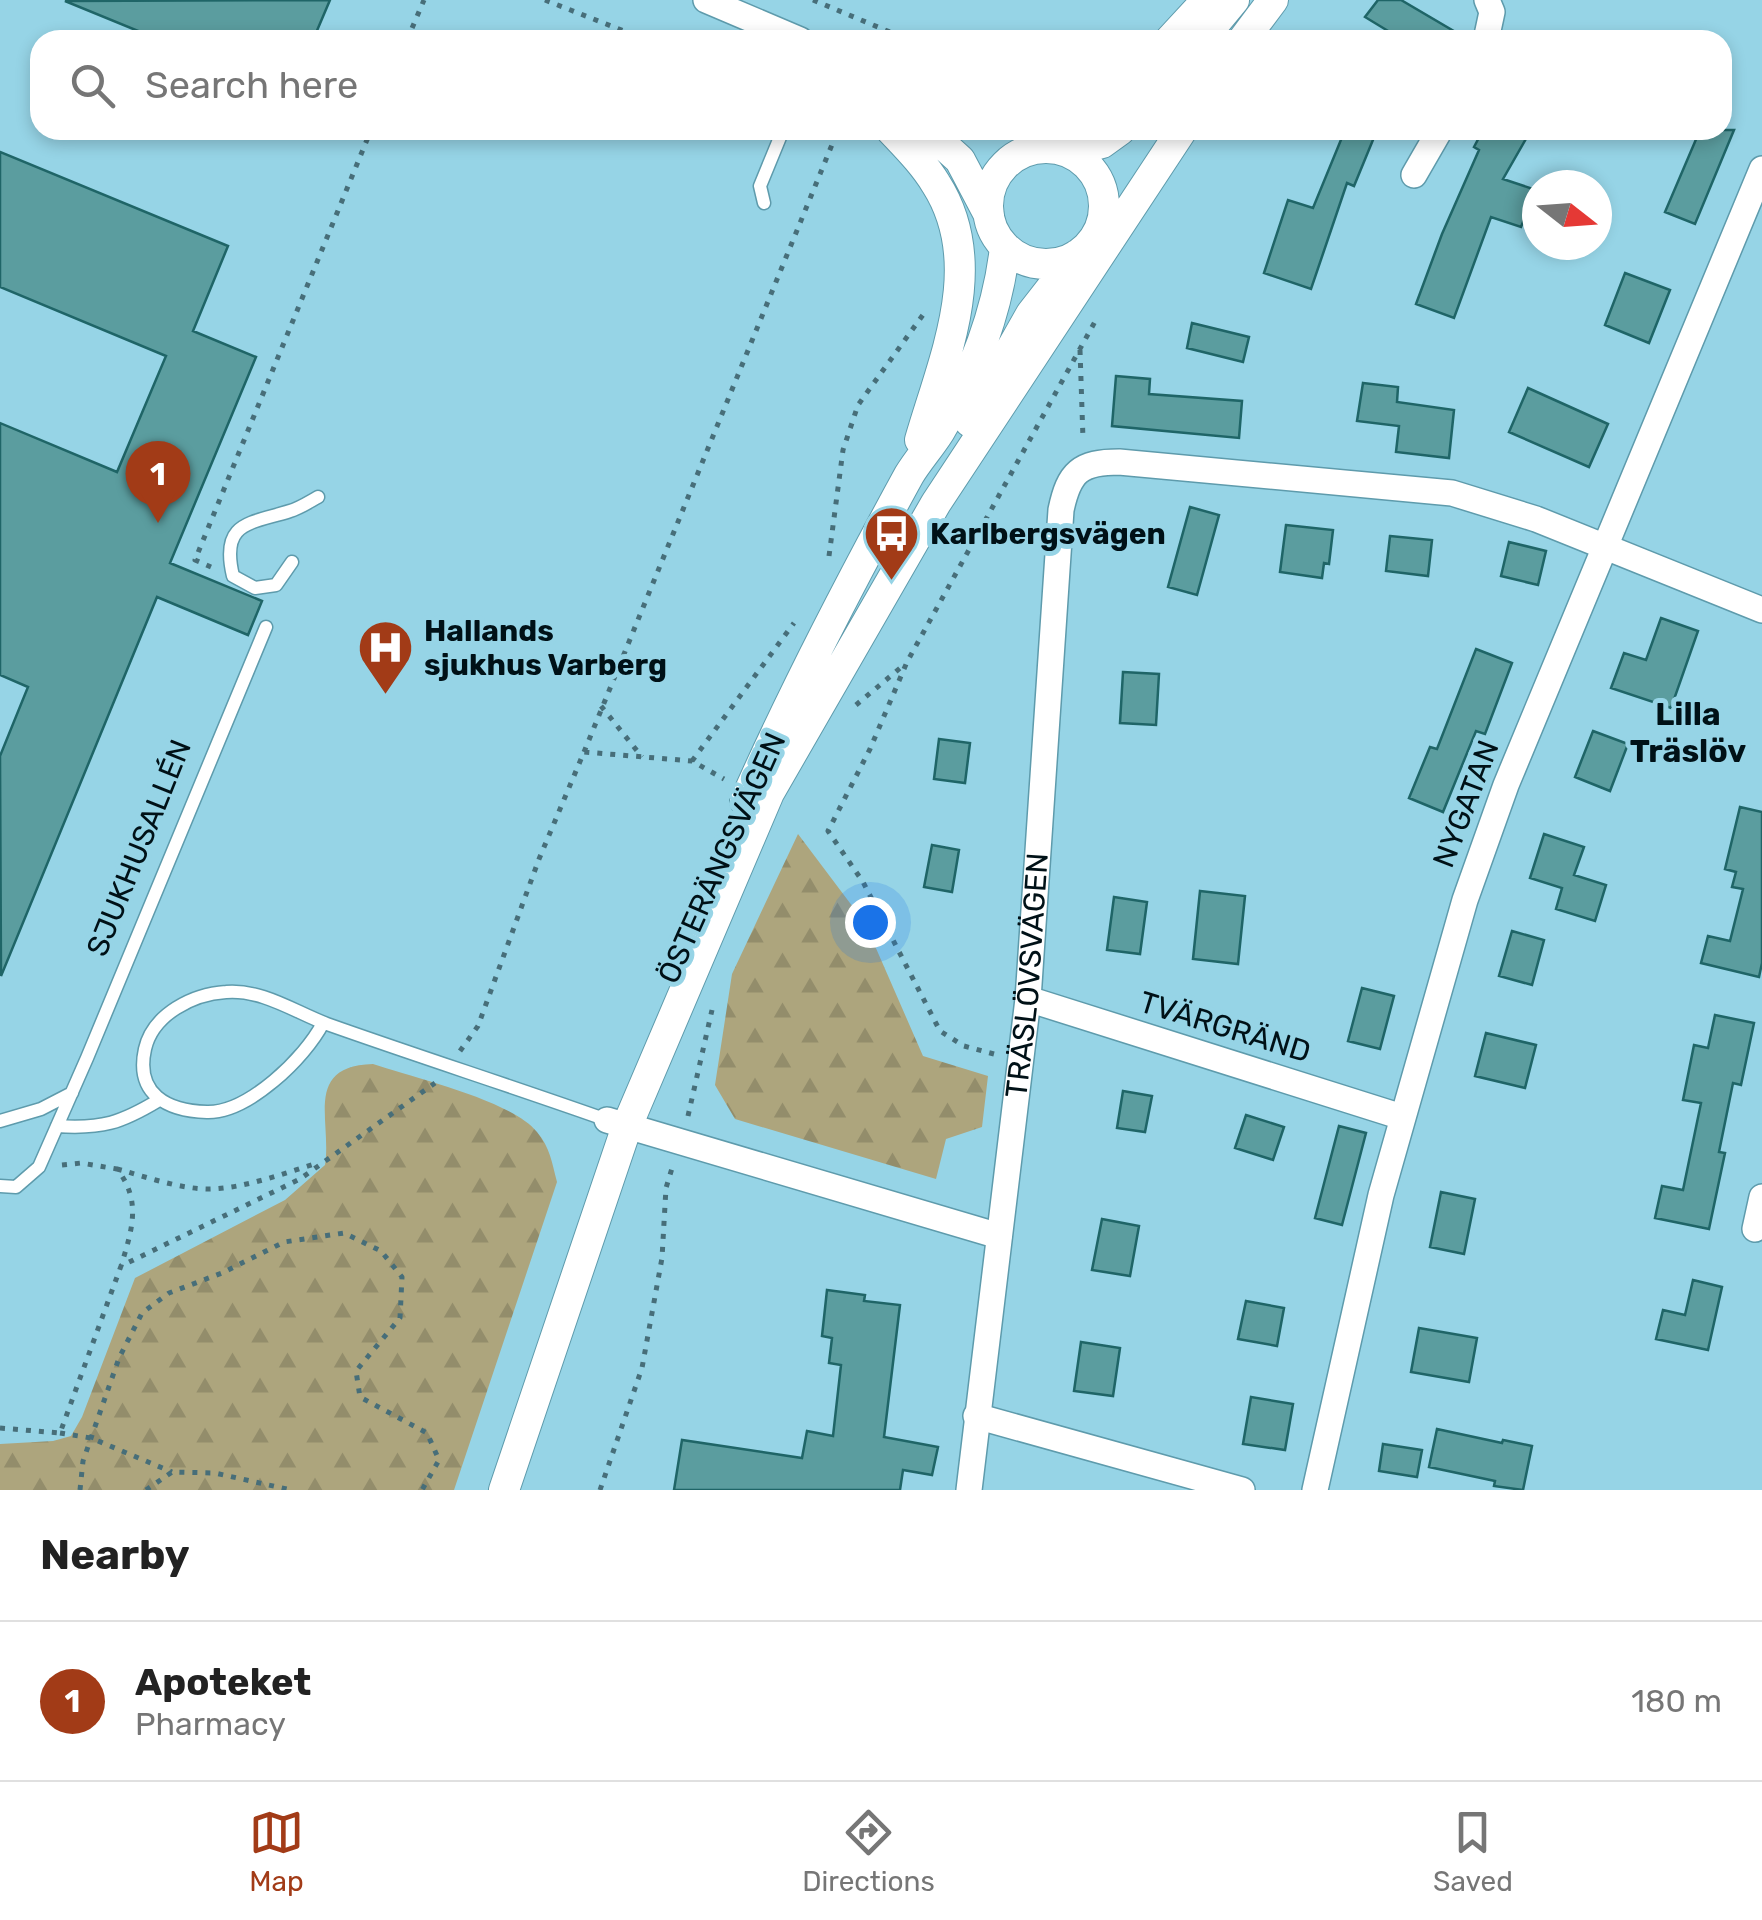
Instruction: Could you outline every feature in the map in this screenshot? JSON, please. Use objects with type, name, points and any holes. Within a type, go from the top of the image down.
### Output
[{"type":"street","points":[[706,0],[776,30]]},
{"type":"street","points":[[1179,30],[1207,0]]},
{"type":"street","points":[[1209,30],[1234,0]]},
{"type":"street","points":[[1251,30],[1272,0]]},
{"type":"street","points":[[1487,0],[1492,12],[1488,30]]},
{"type":"street","points":[[899,140],[938,186],[952,214],[962,269],[960,299],[912,470]]},
{"type":"street","points":[[938,140],[960,160],[1005,246],[1015,255],[1053,263],[1077,254],[1091,242],[1100,226],[1104,204],[1099,182],[1087,164],[1036,140]]},
{"type":"street","points":[[989,216],[990,192],[1002,168],[1024,152],[1059,150],[1106,140]]},
{"type":"street","name":"ÖSTERÄNGSVÄGEN","points":[[504,1490],[617,1123],[769,794],[936,503],[1175,140]]},
{"type":"street","points":[[1414,176],[1434,140]]},
{"type":"street","name":"NYGATAN","points":[[1315,1490],[1381,1195],[1465,900],[1506,785],[1762,170]]},
{"type":"street","name":"ÖSTERÄNGSVÄGEN","points":[[1100,226],[1138,194]]},
{"type":"street","name":"ÖSTERÄNGSVÄGEN","points":[[482,1490],[617,1123],[761,765],[912,470],[940,431],[975,361],[996,302],[1005,246]]},
{"type":"street","name":"ÖSTERÄNGSVÄGEN","points":[[936,503],[990,381],[1030,314],[1077,254]]},
{"type":"street","points":[[1084,468],[1093,462],[1119,462],[1482,500],[1762,610]]},
{"type":"street","name":"TRÄSLÖVSVÄGEN","points":[[969,1490],[1028,999],[1061,510],[1066,488],[1084,468]]},
{"type":"street","name":"TVÄRGRÄND","points":[[1028,999],[1402,1117]]},
{"type":"street","points":[[617,1123],[999,1236]]},
{"type":"street","points":[[1755,1229],[1762,1197]]},
{"type":"street","points":[[976,1416],[1242,1490]]},
{"type":"lane","points":[[764,202],[760,186],[778,140]]},
{"type":"lane","points":[[292,562],[276,585],[255,588],[233,576],[228,552],[239,530],[255,519],[292,511],[318,496]]},
{"type":"lane","name":"SJUKHUSALLÉN","points":[[39,1167],[266,627]]},
{"type":"lane","points":[[322,1022],[283,1072],[248,1100],[219,1112],[184,1111],[159,1100],[147,1085],[141,1066],[147,1041],[180,1004],[228,991],[252,994],[322,1022],[617,1123]]},
{"type":"lane","points":[[0,1122],[41,1109],[72,1093]]},
{"type":"lane","points":[[57,1126],[92,1128],[126,1120],[159,1100]]},
{"type":"lane","points":[[0,1186],[16,1187],[39,1167]]},
{"type":"path","points":[[411,30],[424,0]]},
{"type":"path","points":[[545,0],[622,30]]},
{"type":"path","points":[[813,0],[884,30]]},
{"type":"path","points":[[233,576],[195,560],[366,140]]},
{"type":"path","points":[[122,1266],[300,1179],[438,1081],[478,1026],[539,859],[834,140]]},
{"type":"path","points":[[828,560],[843,450],[858,404],[935,298]]},
{"type":"path","points":[[1021,1061],[964,1046],[940,1031],[862,882],[828,831],[870,749],[907,662],[1080,347],[1084,468]]},
{"type":"path","points":[[692,761],[800,615]]},
{"type":"path","points":[[844,714],[882,687],[907,662]]},
{"type":"path","points":[[602,706],[642,757]]},
{"type":"path","points":[[584,752],[692,761],[735,785]]},
{"type":"path","points":[[600,1490],[642,1368],[662,1258],[666,1188],[694,1096],[713,1004]]},
{"type":"path","points":[[39,1167],[81,1163],[212,1189],[254,1182],[324,1161]]},
{"type":"path","points":[[60,1432],[133,1228],[133,1200],[128,1184],[116,1169]]},
{"type":"path","points":[[80,1490],[90,1438],[119,1358],[142,1313],[169,1293],[284,1242],[344,1233],[381,1251],[402,1277],[400,1318],[356,1371],[360,1397],[426,1433],[439,1460],[422,1490]]},
{"type":"path","points":[[0,1428],[90,1438],[172,1472],[215,1473],[291,1490]]},
{"type":"path","points":[[146,1490],[172,1472]]},
{"type":"green space","points":[[798,834],[865,923],[923,1056],[988,1076],[982,1127],[946,1139],[936,1179],[735,1119],[715,1085],[732,974]]},
{"type":"green space","points":[[373,1064],[484,1100],[524,1120],[545,1143],[557,1182],[454,1490],[0,1490],[0,1444],[71,1436],[82,1417],[135,1278],[285,1200],[325,1165],[325,1099],[329,1085],[337,1074],[351,1067]]},
{"type":"building","points":[[330,0],[317,30],[136,30],[65,1]]},
{"type":"building","points":[[1378,0],[1401,0],[1452,30],[1386,30],[1365,17]]},
{"type":"building","points":[[1341,140],[1373,140],[1354,186],[1347,183],[1311,289],[1264,273],[1288,200],[1313,208]]},
{"type":"building","points":[[1478,140],[1525,140],[1503,179],[1522,185],[1522,225],[1491,217],[1454,318],[1416,304],[1479,150],[1474,147]]},
{"type":"building","points":[[1696,140],[1730,140],[1695,224],[1665,212]]},
{"type":"building","points":[[0,152],[228,246],[193,331],[256,357],[170,563],[262,601],[248,635],[157,597],[1,976],[0,756],[28,687],[0,675],[0,423],[117,472],[166,356],[0,287]]},
{"type":"building","points":[[1625,273],[1670,290],[1649,343],[1605,325]]},
{"type":"building","points":[[1192,323],[1249,337],[1243,362],[1187,348]]},
{"type":"building","points":[[1116,376],[1150,379],[1149,394],[1242,401],[1239,438],[1112,426]]},
{"type":"building","points":[[1363,383],[1398,387],[1397,402],[1454,410],[1449,458],[1396,452],[1399,426],[1357,421]]},
{"type":"building","points":[[1528,388],[1608,424],[1589,467],[1509,432]]},
{"type":"building","points":[[1190,507],[1219,515],[1197,595],[1168,587]]},
{"type":"building","points":[[1286,525],[1333,530],[1329,564],[1324,563],[1322,578],[1280,572]]},
{"type":"building","points":[[1390,536],[1432,540],[1428,576],[1386,571]]},
{"type":"building","points":[[1509,542],[1546,551],[1538,585],[1501,576]]},
{"type":"building","points":[[1661,618],[1698,631],[1671,708],[1611,688],[1624,653],[1646,660]]},
{"type":"building","points":[[1476,649],[1512,663],[1485,734],[1476,731],[1443,812],[1409,798],[1430,747],[1437,749]]},
{"type":"building","points":[[1123,672],[1159,674],[1156,725],[1120,723]]},
{"type":"building","points":[[1593,731],[1628,744],[1610,791],[1575,777]]},
{"type":"building","points":[[939,739],[970,743],[965,783],[934,779]]},
{"type":"building","points":[[1740,807],[1762,812],[1759,977],[1701,963],[1708,936],[1730,941],[1743,889],[1732,887],[1736,872],[1725,869]]},
{"type":"building","points":[[1544,834],[1584,847],[1574,875],[1606,885],[1595,921],[1556,909],[1562,888],[1530,878]]},
{"type":"building","points":[[932,845],[959,850],[952,892],[924,887]]},
{"type":"building","points":[[1200,891],[1245,896],[1238,964],[1193,959]]},
{"type":"building","points":[[1114,897],[1147,902],[1140,954],[1107,950]]},
{"type":"building","points":[[1512,931],[1544,940],[1532,985],[1499,976]]},
{"type":"building","points":[[1362,988],[1394,996],[1380,1049],[1348,1041]]},
{"type":"building","points":[[1715,1015],[1754,1023],[1741,1085],[1733,1083],[1719,1152],[1725,1153],[1709,1229],[1655,1218],[1662,1186],[1683,1190],[1701,1103],[1683,1100],[1694,1045],[1708,1048]]},
{"type":"building","points":[[1486,1033],[1536,1045],[1525,1088],[1475,1076]]},
{"type":"building","points":[[1123,1091],[1152,1096],[1145,1132],[1117,1128]]},
{"type":"building","points":[[1246,1115],[1284,1127],[1273,1160],[1235,1148]]},
{"type":"building","points":[[1339,1126],[1366,1133],[1342,1225],[1315,1218]]},
{"type":"building","points":[[1441,1192],[1475,1199],[1464,1254],[1430,1247]]},
{"type":"building","points":[[1102,1219],[1139,1226],[1130,1276],[1092,1270]]},
{"type":"building","points":[[1693,1280],[1722,1287],[1708,1350],[1656,1339],[1663,1310],[1685,1315]]},
{"type":"building","points":[[827,1290],[865,1295],[864,1301],[900,1305],[884,1437],[938,1447],[932,1475],[903,1470],[900,1490],[674,1490],[682,1440],[802,1458],[807,1431],[833,1436],[841,1365],[829,1363],[832,1338],[822,1336]]},
{"type":"building","points":[[1246,1301],[1284,1308],[1277,1346],[1238,1339]]},
{"type":"building","points":[[1419,1328],[1477,1338],[1469,1382],[1411,1372]]},
{"type":"building","points":[[1081,1342],[1120,1348],[1113,1396],[1074,1391]]},
{"type":"building","points":[[1251,1397],[1293,1404],[1285,1450],[1243,1444]]},
{"type":"building","points":[[1437,1429],[1532,1446],[1523,1490],[1494,1486],[1495,1481],[1429,1467]]},
{"type":"building","points":[[1383,1444],[1422,1450],[1417,1477],[1379,1471]]},
{"type":"place","name":"Apoteket","points":[[158,523]]},
{"type":"place","name":"Karlbergsvägen","points":[[891,583]]},
{"type":"place","name":"Hallands sjukhus Varberg","points":[[385,697]]},
{"type":"district","name":"Lilla Träslöv","points":[[1688,732]]}]
